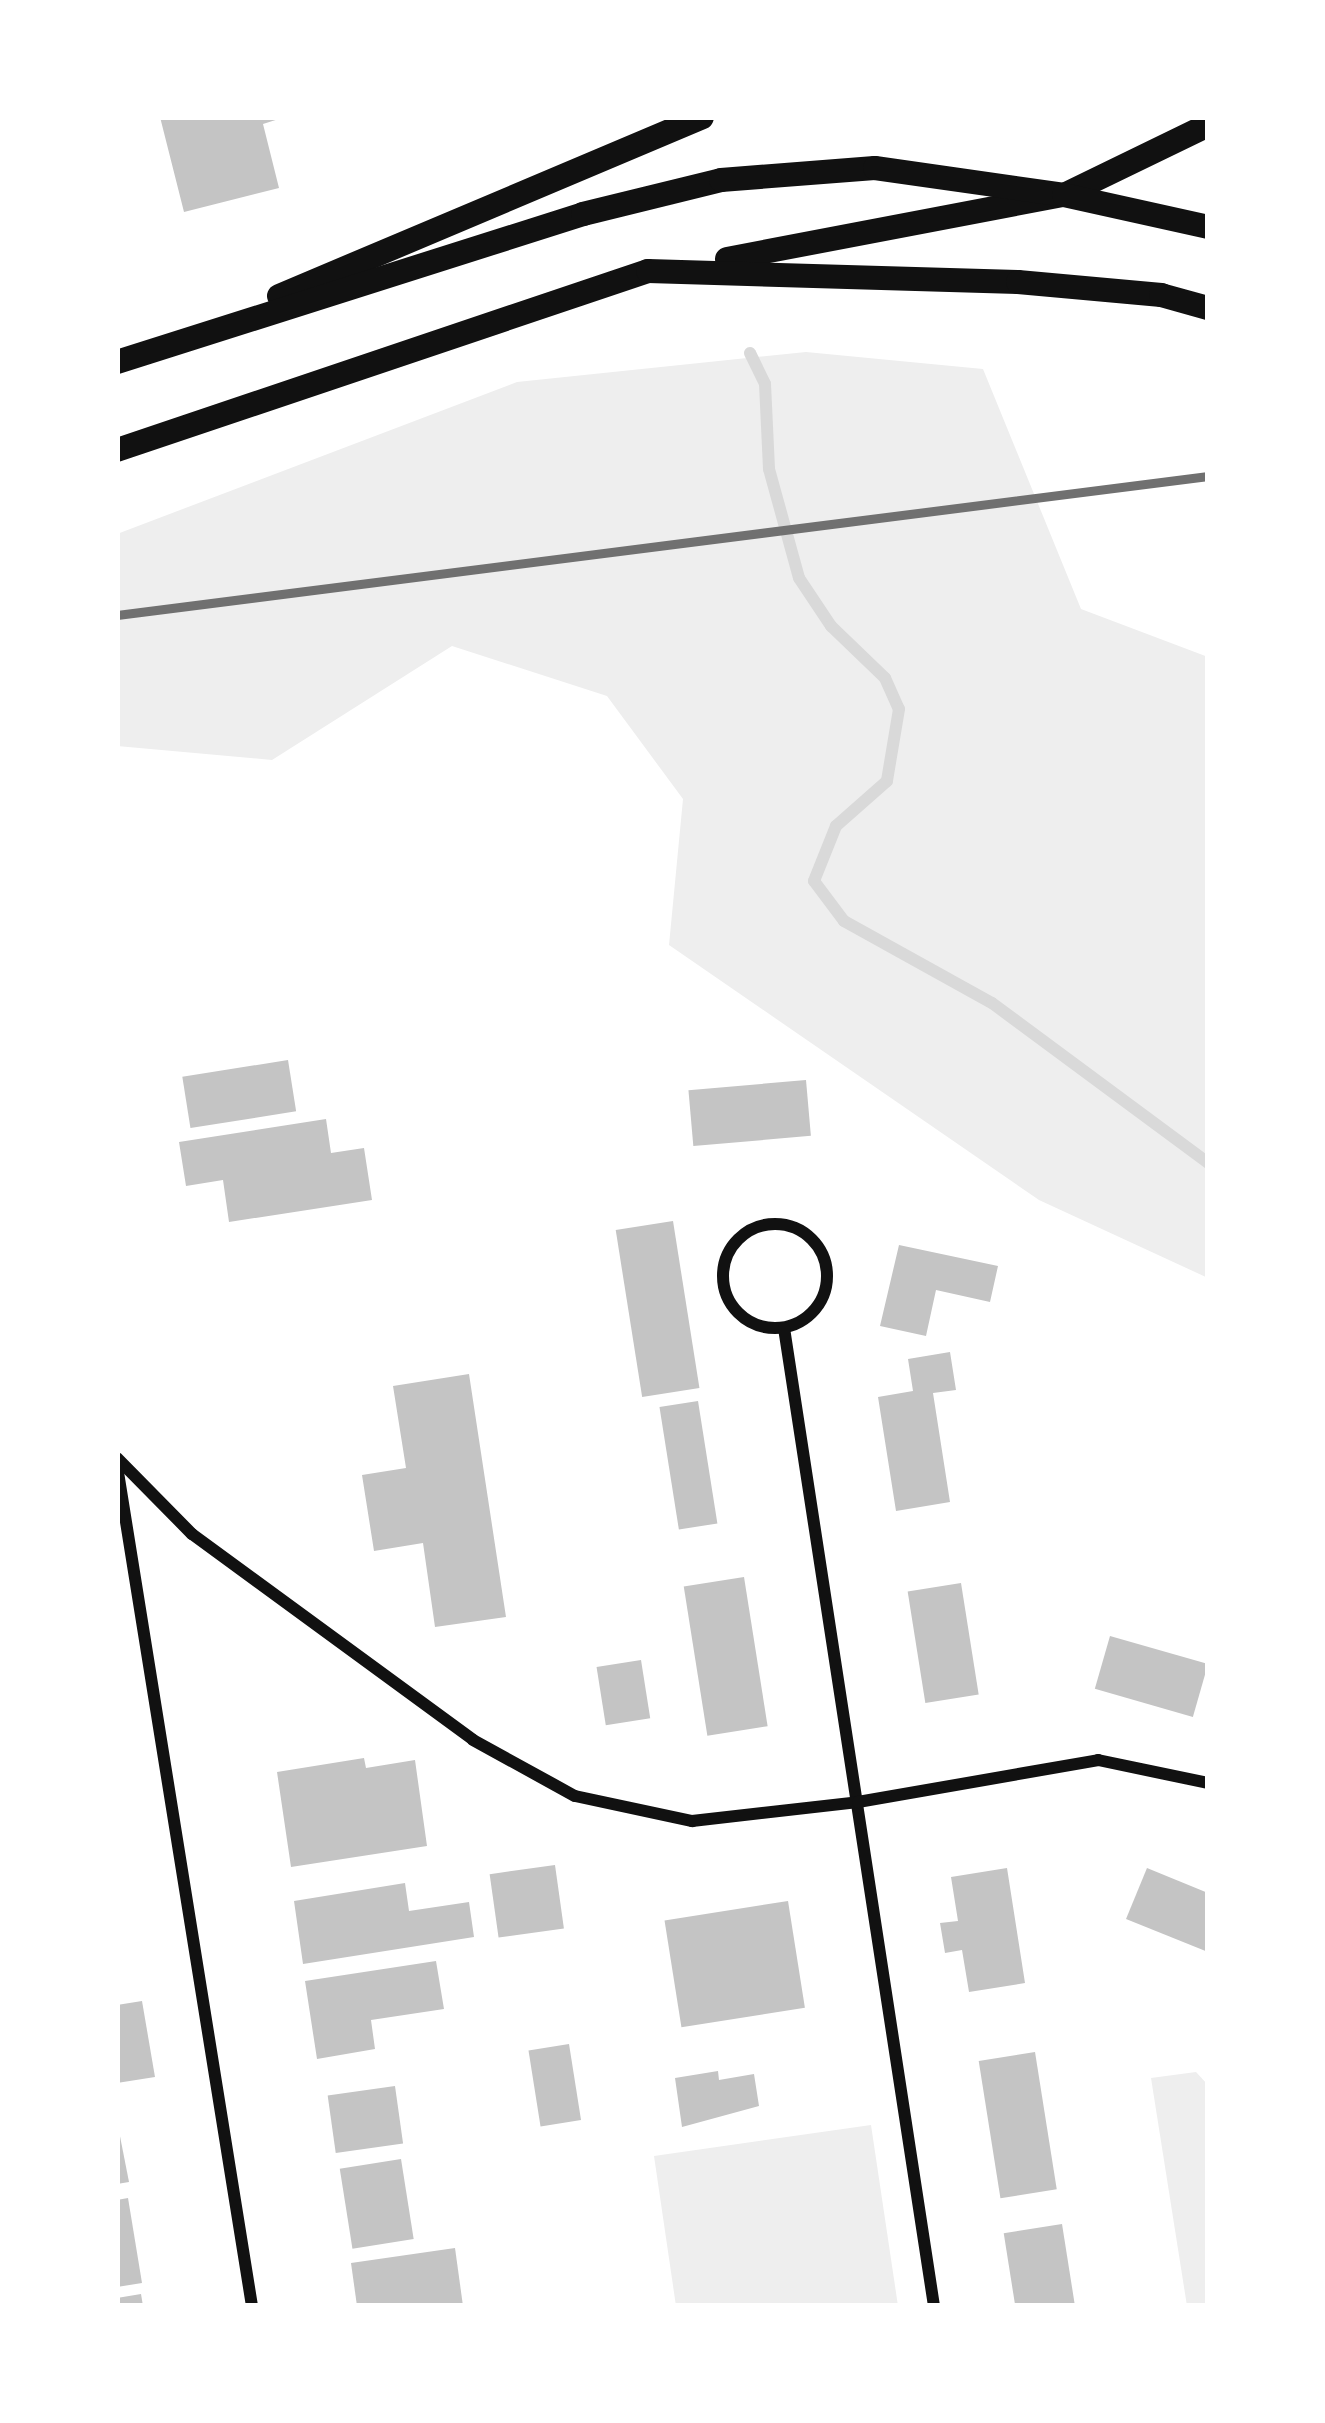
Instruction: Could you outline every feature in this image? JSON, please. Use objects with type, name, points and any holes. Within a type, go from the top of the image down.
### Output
[{"type":"main road","points":[[155,350],[702,117]]},
{"type":"main road","points":[[117,450],[648,272],[1064,195],[1208,125]]},
{"type":"main road","points":[[117,362],[583,214],[721,180],[875,168],[1064,195],[1208,227]]},
{"type":"main road","points":[[648,272],[1018,282],[1161,296],[1208,308]]},
{"type":"street","points":[[767,1224],[806,1233],[827,1267],[818,1306],[784,1328],[745,1319],[724,1285],[732,1246],[767,1224]]},
{"type":"street","points":[[784,1328],[934,2306]]},
{"type":"street","points":[[117,1462],[192,1534],[436,1713],[575,1796],[692,1821],[858,1802],[1098,1760],[1208,1783]]},
{"type":"street","points":[[117,1462],[253,2306]]},
{"type":"shaded area","points":[[806,352],[983,369],[1081,609],[1208,657],[1208,1278],[1039,1200],[669,945],[683,799],[607,696],[452,646],[272,760],[117,746],[117,534],[517,382]]},
{"type":"shaded area","points":[[1196,2072],[1208,2085],[1208,2306],[1187,2306],[1151,2078]]},
{"type":"shaded area","points":[[871,2125],[898,2306],[676,2306],[654,2156]]},
{"type":"building","points":[[160,117],[285,117],[263,124],[279,188],[184,212]]},
{"type":"building","points":[[288,1060],[296,1111],[190,1128],[182,1077]]},
{"type":"building","points":[[806,1080],[811,1136],[693,1146],[688,1090]]},
{"type":"building","points":[[326,1119],[331,1153],[364,1148],[372,1200],[229,1222],[223,1180],[186,1186],[179,1142]]},
{"type":"building","points":[[673,1221],[699,1388],[642,1397],[616,1230]]},
{"type":"building","points":[[899,1245],[998,1266],[990,1302],[936,1290],[926,1336],[880,1326]]},
{"type":"building","points":[[950,1352],[956,1390],[933,1393],[950,1502],[896,1511],[878,1397],[913,1391],[908,1359]]},
{"type":"building","points":[[469,1374],[506,1617],[435,1627],[423,1543],[374,1551],[362,1475],[406,1468],[393,1386]]},
{"type":"building","points":[[698,1401],[717,1523],[679,1530],[659,1407]]},
{"type":"building","points":[[744,1577],[768,1726],[707,1736],[684,1587]]},
{"type":"building","points":[[961,1583],[979,1695],[925,1703],[908,1591]]},
{"type":"building","points":[[1110,1636],[1208,1664],[1193,1717],[1095,1689]]},
{"type":"building","points":[[641,1660],[650,1718],[606,1725],[597,1667]]},
{"type":"building","points":[[364,1758],[366,1768],[415,1760],[427,1846],[291,1867],[277,1772]]},
{"type":"building","points":[[555,1865],[564,1928],[499,1938],[490,1874]]},
{"type":"building","points":[[1007,1868],[1025,1983],[969,1992],[962,1950],[945,1953],[940,1923],[958,1921],[951,1877]]},
{"type":"building","points":[[1147,1868],[1208,1893],[1208,1952],[1126,1919]]},
{"type":"building","points":[[405,1883],[409,1911],[469,1902],[474,1937],[303,1964],[294,1901]]},
{"type":"building","points":[[788,1901],[805,2008],[681,2027],[665,1921]]},
{"type":"building","points":[[436,1961],[444,2009],[371,2020],[375,2049],[317,2059],[305,1981]]},
{"type":"building","points":[[142,2001],[155,2077],[117,2083],[117,2005]]},
{"type":"building","points":[[569,2044],[581,2120],[541,2126],[529,2050]]},
{"type":"building","points":[[1035,2052],[1057,2189],[1000,2198],[979,2061]]},
{"type":"building","points":[[718,2071],[719,2080],[754,2074],[759,2106],[682,2127],[675,2078]]},
{"type":"building","points":[[395,2086],[403,2143],[336,2153],[328,2095]]},
{"type":"building","points":[[117,2121],[129,2182],[117,2184]]},
{"type":"building","points":[[401,2159],[414,2239],[352,2249],[340,2169]]},
{"type":"building","points":[[128,2198],[142,2283],[117,2287],[117,2200]]},
{"type":"building","points":[[1062,2224],[1075,2306],[1015,2306],[1004,2233]]},
{"type":"building","points":[[455,2248],[463,2306],[357,2306],[351,2263]]},
{"type":"building","points":[[141,2294],[143,2306],[117,2306],[117,2298]]},
{"type":"waterway","points":[[750,353],[765,384],[769,469],[799,578],[831,626],[885,678],[899,709],[887,781],[836,826],[814,881],[844,921],[992,1003],[1208,1163]]},
{"type":"railway","points":[[117,615],[1208,476]]}]
